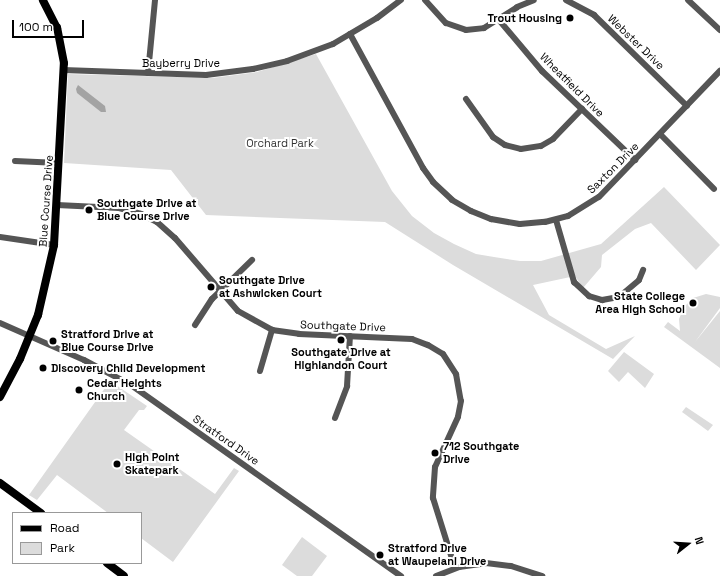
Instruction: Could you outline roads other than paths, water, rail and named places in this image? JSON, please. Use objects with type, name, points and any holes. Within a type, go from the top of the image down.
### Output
[{"type":"main road","name":"Blue Course Drive","points":[[0,397],[30,336],[44,297],[54,245],[63,70],[60,38],[43,0]]},
{"type":"main road","points":[[0,482],[40,512]]},
{"type":"main road","points":[[108,564],[124,576]]},
{"type":"street","points":[[148,73],[155,0]]},
{"type":"street","name":"Bayberry Drive","points":[[63,70],[206,75],[253,70],[310,53],[350,34],[401,0]]},
{"type":"street","points":[[425,0],[446,23],[460,29],[484,28],[499,20],[517,6],[534,0]]},
{"type":"street","name":"Webster Drive","points":[[566,0],[594,16],[688,106]]},
{"type":"street","points":[[688,0],[720,30]]},
{"type":"street","name":"Wheatfield Drive","points":[[499,20],[542,71],[635,160]]},
{"type":"street","name":"Saxton Drive","points":[[350,34],[423,168],[442,191],[465,208],[491,219],[520,224],[556,220],[576,212],[599,198],[660,134],[718,79],[720,72]]},
{"type":"street","points":[[466,99],[493,137],[505,145],[521,149],[541,146],[553,139],[582,109]]},
{"type":"street","points":[[660,134],[714,189]]},
{"type":"street","points":[[15,161],[59,163]]},
{"type":"street","name":"Southgate Drive","points":[[57,205],[119,208],[141,214],[157,222],[175,238],[219,292],[249,319],[274,331],[420,341],[442,354],[456,374],[460,388],[461,406],[454,428],[438,456],[432,487],[435,509],[455,568]]},
{"type":"street","points":[[556,220],[574,282],[589,296],[602,300],[619,297],[639,280],[643,270]]},
{"type":"street","points":[[0,237],[54,245]]},
{"type":"street","points":[[196,325],[204,308],[252,260]]},
{"type":"street","name":"Stratford Drive","points":[[0,323],[108,371],[132,385],[401,576]]},
{"type":"street","points":[[260,371],[274,331]]},
{"type":"street","points":[[335,418],[347,386],[350,336]]},
{"type":"street","points":[[436,576],[455,568],[478,564],[499,564],[542,576]]},
{"type":"place","name":"Trout Housing","points":[[570,18]]},
{"type":"place","name":"Southgate Drive at Blue Course Drive","points":[[89,210]]},
{"type":"place","name":"Southgate Drive at Ashwicken Court","points":[[211,287]]},
{"type":"place","name":"State College Area High School","points":[[693,303]]},
{"type":"place","name":"Southgate Drive at Highlandon Court","points":[[341,340]]},
{"type":"place","name":"Stratford Drive at Blue Course Drive","points":[[53,341]]},
{"type":"place","name":"Discovery Child Development","points":[[43,368]]},
{"type":"place","name":"Cedar Heights Church","points":[[79,390]]},
{"type":"place","name":"712 Southgate Drive","points":[[435,453]]},
{"type":"place","name":"High Point Skatepark","points":[[117,464]]},
{"type":"place","name":"Stratford Drive at Waupelani Drive","points":[[380,555]]},
{"type":"park label","name":"Orchard Park","points":[[280,143]]}]
